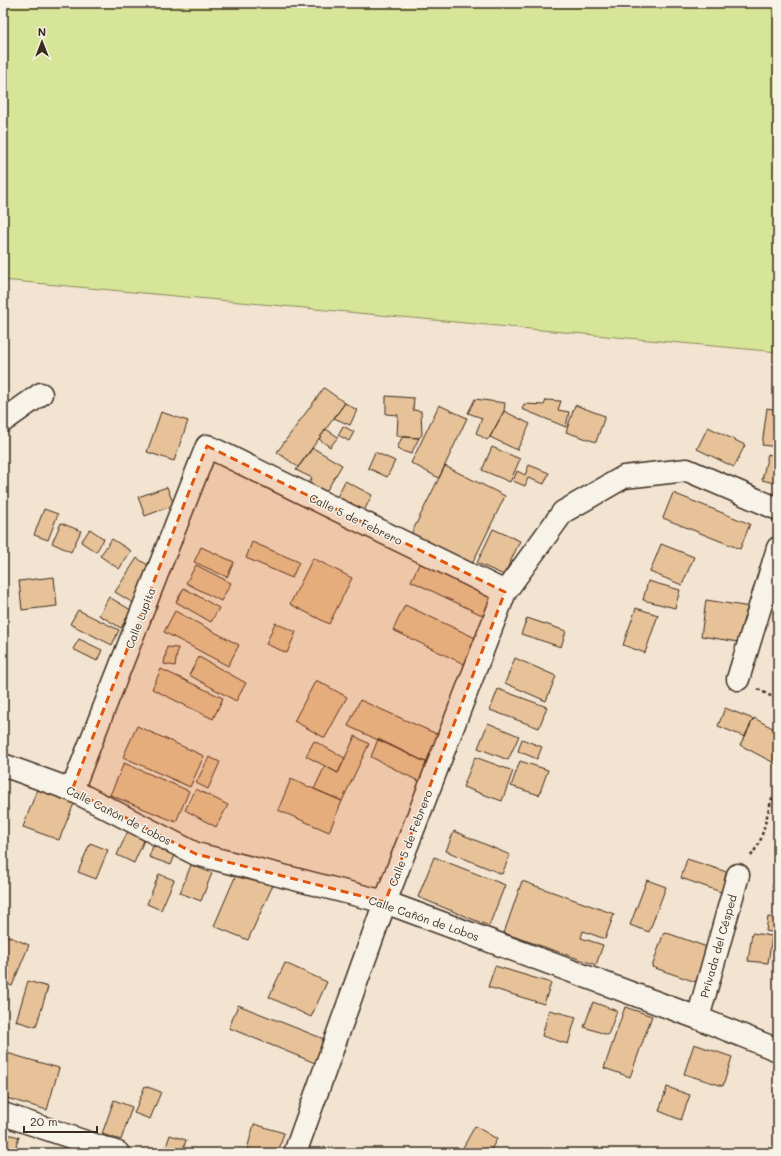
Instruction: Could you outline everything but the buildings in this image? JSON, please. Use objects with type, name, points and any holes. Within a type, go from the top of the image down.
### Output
[{"type":"street","points":[[3,421],[41,394]]},
{"type":"street","name":"Calle 5 de Febrero","points":[[207,446],[505,592]]},
{"type":"street","name":"Calle Lupita","points":[[72,790],[207,446]]},
{"type":"street","name":"Calle 5 de Febrero","points":[[294,1153],[385,902],[505,592],[563,512],[624,477],[687,470],[778,509]]},
{"type":"street","points":[[738,679],[778,548]]},
{"type":"street","name":"Calle Cañón de Lobos","points":[[3,765],[72,790],[196,854],[385,902],[698,1018],[778,1050]]},
{"type":"street","name":"Privada del Césped","points":[[698,1018],[738,875]]},
{"type":"street","points":[[3,1114],[118,1153]]},
{"type":"path","points":[[738,875],[760,842],[772,798]]},
{"type":"highlighted area","points":[[207,446],[505,592],[385,902],[196,854],[72,790]]},
{"type":"green space","points":[[3,3],[778,3],[778,352],[3,280]]}]
